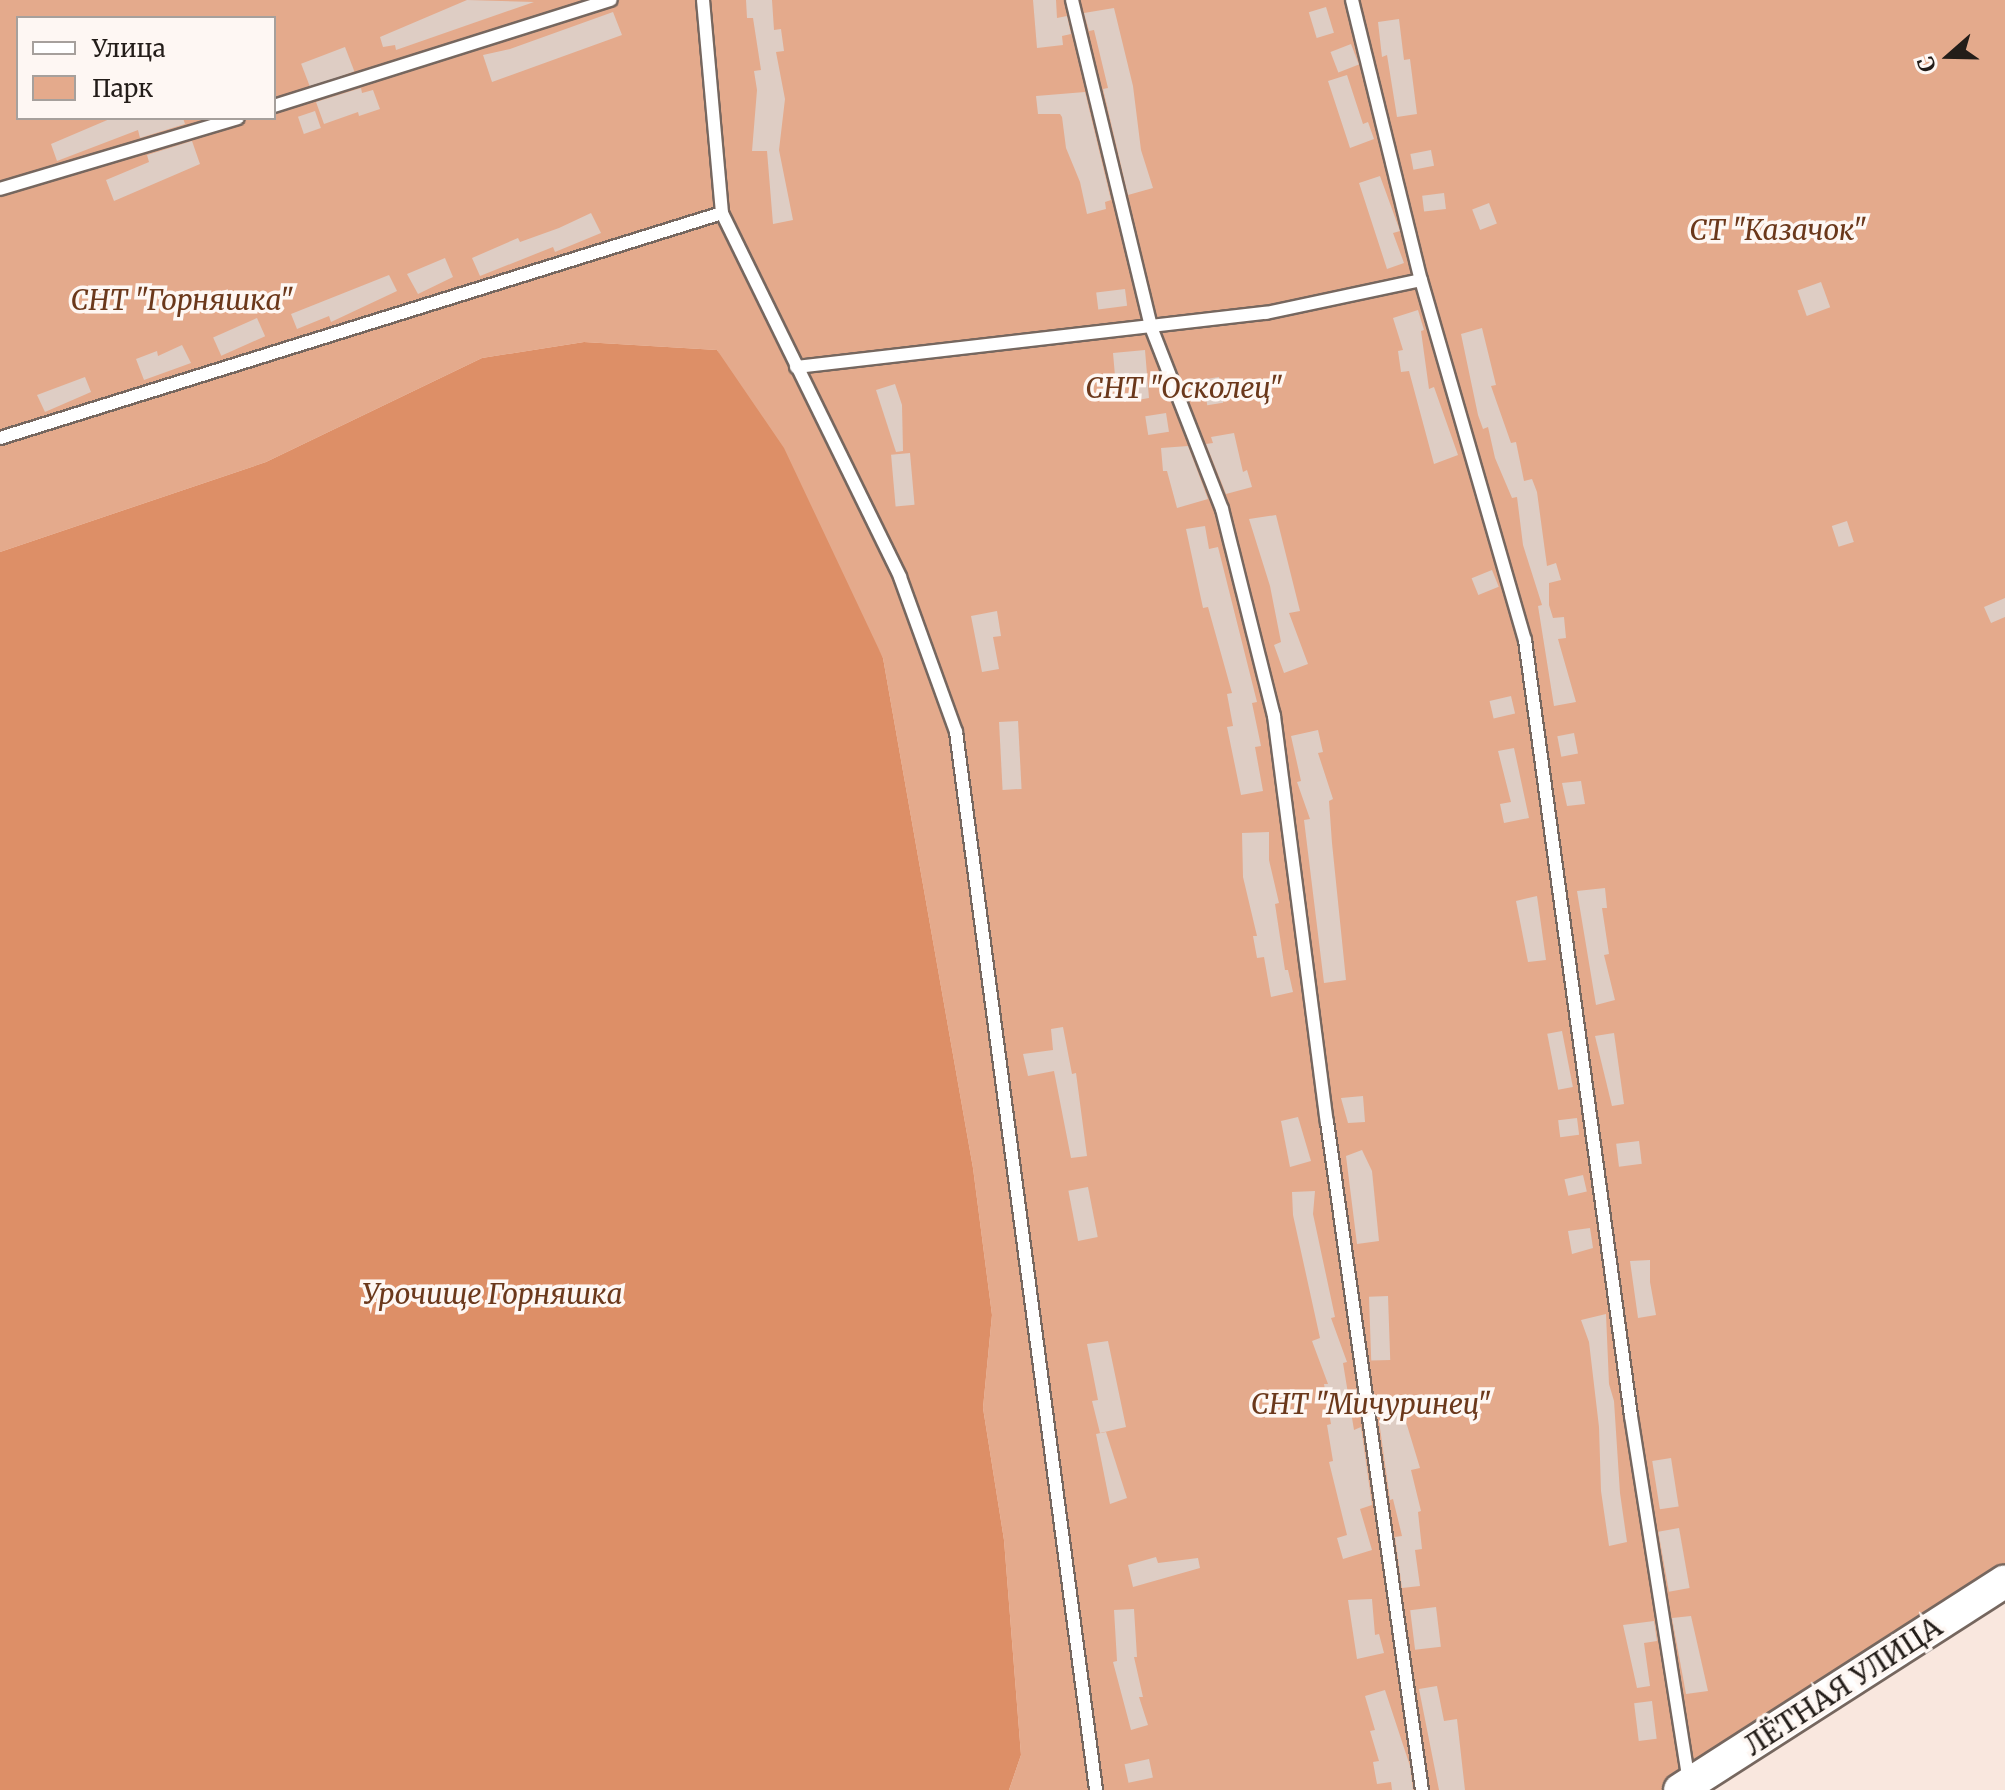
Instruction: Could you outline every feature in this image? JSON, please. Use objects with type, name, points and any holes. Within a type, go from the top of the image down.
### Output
[{"type":"street","name":"ЛЁТНАЯ УЛИЦА","points":[[1685,1787],[2005,1581]]},
{"type":"lane","points":[[276,105],[611,0]]},
{"type":"lane","points":[[703,0],[722,213],[900,577],[956,732],[1096,1790]]},
{"type":"lane","points":[[1072,0],[1151,327],[1222,509],[1274,716],[1327,1122],[1422,1790]]},
{"type":"lane","points":[[1352,0],[1421,280],[1525,640],[1685,1787]]},
{"type":"lane","points":[[0,189],[231,120]]},
{"type":"lane","points":[[0,438],[722,213]]},
{"type":"lane","points":[[796,367],[1266,313],[1421,280]]},
{"type":"green space","points":[[0,0],[2005,0],[2005,1581],[1684,1790],[1009,1790],[1021,1755],[1004,1540],[983,1408],[992,1315],[973,1168],[883,658],[717,350],[584,342],[482,358],[266,462],[0,552]]},
{"type":"green space","name":"Урочище Горняшка","points":[[584,342],[717,350],[784,448],[883,658],[973,1168],[992,1315],[983,1408],[1004,1540],[1021,1755],[1009,1790],[0,1790],[0,552],[266,462],[482,358]]},
{"type":"building","points":[[467,0],[534,2],[396,50],[395,45],[383,47],[380,37]]},
{"type":"building","points":[[746,0],[772,0],[774,30],[781,29],[784,51],[776,52],[785,99],[779,150],[793,220],[773,224],[767,151],[752,151],[757,90],[754,71],[761,70],[753,18],[747,18]]},
{"type":"building","points":[[1033,0],[1056,0],[1057,18],[1067,16],[1071,34],[1062,36],[1063,45],[1037,48]]},
{"type":"building","points":[[1326,7],[1334,33],[1317,38],[1309,12]]},
{"type":"building","points":[[1114,8],[1133,86],[1141,150],[1153,188],[1128,195],[1103,89],[1108,88],[1094,30],[1089,31],[1084,13]]},
{"type":"building","points":[[613,12],[622,35],[492,82],[483,55],[510,49]]},
{"type":"building","points":[[1399,19],[1404,60],[1410,59],[1417,114],[1397,117],[1387,55],[1382,57],[1378,22]]},
{"type":"building","points":[[1351,44],[1359,65],[1338,72],[1330,52]]},
{"type":"building","points":[[345,47],[354,71],[310,88],[301,64]]},
{"type":"building","points":[[1347,75],[1363,124],[1368,122],[1374,139],[1350,148],[1328,81]]},
{"type":"building","points":[[361,88],[362,93],[373,90],[380,109],[359,116],[358,112],[324,124],[316,102]]},
{"type":"building","points":[[1085,92],[1111,200],[1105,202],[1106,209],[1087,214],[1080,182],[1066,148],[1062,117],[1060,114],[1038,114],[1036,96]]},
{"type":"building","points":[[315,111],[321,128],[304,134],[298,117]]},
{"type":"building","points":[[107,120],[184,120],[185,124],[140,138],[138,130],[57,161],[51,144]]},
{"type":"building","points":[[192,141],[200,164],[114,201],[106,180],[149,162],[147,155]]},
{"type":"building","points":[[1431,150],[1434,166],[1413,170],[1410,154]]},
{"type":"building","points":[[1380,176],[1400,231],[1393,233],[1404,263],[1387,269],[1359,183]]},
{"type":"building","points":[[1444,193],[1446,209],[1424,212],[1422,196]]},
{"type":"building","points":[[1489,203],[1497,224],[1480,230],[1472,209]]},
{"type":"building","points":[[591,213],[601,233],[555,252],[553,247],[480,276],[472,258],[518,238],[520,242],[559,228]]},
{"type":"building","points":[[445,258],[453,277],[418,294],[407,274]]},
{"type":"building","points":[[389,275],[397,291],[331,322],[329,316],[297,329],[291,314]]},
{"type":"building","points":[[1821,282],[1830,307],[1807,316],[1798,291]]},
{"type":"building","points":[[1125,289],[1127,306],[1098,309],[1096,293]]},
{"type":"building","points":[[1418,310],[1424,330],[1421,331],[1429,389],[1434,387],[1458,455],[1434,464],[1409,371],[1401,372],[1398,351],[1403,350],[1393,318]]},
{"type":"building","points":[[257,318],[265,336],[221,356],[213,338]]},
{"type":"building","points":[[1482,328],[1496,385],[1491,386],[1511,443],[1516,442],[1524,481],[1532,479],[1537,492],[1547,566],[1556,563],[1561,580],[1549,583],[1549,605],[1553,618],[1564,617],[1566,638],[1558,639],[1576,702],[1554,706],[1538,606],[1542,605],[1523,545],[1517,497],[1512,498],[1495,458],[1488,427],[1483,429],[1478,415],[1461,334]]},
{"type":"building","points":[[182,345],[191,363],[144,380],[136,359],[157,351],[158,356]]},
{"type":"building","points":[[1145,350],[1149,398],[1132,401],[1127,375],[1115,376],[1113,353]]},
{"type":"building","points":[[85,377],[91,392],[45,412],[37,395]]},
{"type":"building","points":[[1219,377],[1223,403],[1207,405],[1203,380]]},
{"type":"building","points":[[895,384],[902,405],[903,451],[896,452],[876,390]]},
{"type":"building","points":[[1166,413],[1169,432],[1148,435],[1145,416]]},
{"type":"building","points":[[1234,433],[1243,472],[1247,470],[1252,487],[1226,494],[1206,444],[1213,443],[1211,437]]},
{"type":"building","points":[[1188,446],[1208,499],[1177,508],[1167,471],[1163,471],[1161,448]]},
{"type":"building","points":[[910,453],[915,505],[896,506],[891,455]]},
{"type":"building","points":[[1276,515],[1300,611],[1289,613],[1308,664],[1284,673],[1274,645],[1281,642],[1270,586],[1249,519]]},
{"type":"building","points":[[1847,521],[1854,542],[1839,547],[1832,526]]},
{"type":"building","points":[[1205,526],[1209,549],[1218,547],[1257,702],[1252,703],[1261,746],[1255,747],[1263,791],[1241,795],[1227,727],[1233,726],[1227,694],[1232,693],[1208,607],[1203,608],[1186,529]]},
{"type":"building","points":[[1492,570],[1499,587],[1478,595],[1472,578]]},
{"type":"building","points":[[2005,598],[2005,617],[1991,623],[1984,607]]},
{"type":"building","points":[[997,611],[1001,636],[993,637],[999,669],[982,672],[971,616]]},
{"type":"building","points":[[1511,696],[1515,714],[1494,718],[1490,701]]},
{"type":"building","points":[[1018,721],[1022,789],[1003,790],[999,722]]},
{"type":"building","points":[[1318,730],[1323,752],[1318,753],[1333,799],[1329,801],[1332,843],[1346,980],[1324,983],[1304,820],[1310,819],[1297,782],[1301,781],[1291,736]]},
{"type":"building","points":[[1574,733],[1578,754],[1561,757],[1557,736]]},
{"type":"building","points":[[1514,748],[1529,818],[1504,823],[1500,804],[1511,802],[1498,751]]},
{"type":"building","points":[[1581,781],[1585,804],[1567,806],[1562,783]]},
{"type":"building","points":[[1269,832],[1269,860],[1279,903],[1275,904],[1285,970],[1288,970],[1293,992],[1271,997],[1264,957],[1257,958],[1253,936],[1257,936],[1243,877],[1242,833]]},
{"type":"building","points":[[1605,888],[1607,908],[1602,908],[1609,954],[1604,955],[1615,1000],[1596,1005],[1577,891]]},
{"type":"building","points":[[1537,896],[1546,960],[1528,962],[1516,901]]},
{"type":"building","points":[[1063,1027],[1072,1074],[1076,1073],[1087,1156],[1071,1158],[1054,1071],[1028,1076],[1023,1054],[1053,1050],[1051,1029]]},
{"type":"building","points":[[1562,1031],[1573,1087],[1558,1090],[1547,1034]]},
{"type":"building","points":[[1614,1033],[1624,1104],[1612,1106],[1595,1036]]},
{"type":"building","points":[[1363,1096],[1365,1122],[1348,1123],[1341,1098]]},
{"type":"building","points":[[1298,1117],[1311,1161],[1290,1167],[1281,1121]]},
{"type":"building","points":[[1577,1118],[1579,1135],[1560,1137],[1558,1120]]},
{"type":"building","points":[[1639,1141],[1642,1164],[1619,1167],[1616,1144]]},
{"type":"building","points":[[1362,1150],[1372,1171],[1379,1241],[1357,1244],[1346,1156]]},
{"type":"building","points":[[1583,1175],[1587,1192],[1568,1196],[1564,1179]]},
{"type":"building","points":[[1088,1187],[1098,1237],[1078,1241],[1068,1191]]},
{"type":"building","points":[[1315,1191],[1313,1214],[1335,1317],[1331,1318],[1347,1362],[1343,1363],[1354,1430],[1361,1427],[1372,1505],[1360,1509],[1372,1550],[1343,1559],[1337,1538],[1347,1535],[1329,1462],[1333,1461],[1324,1384],[1328,1384],[1312,1341],[1320,1338],[1293,1215],[1292,1192]]},
{"type":"building","points":[[1590,1228],[1593,1248],[1572,1254],[1568,1231]]},
{"type":"building","points":[[1650,1260],[1656,1315],[1638,1318],[1630,1261]]},
{"type":"building","points":[[1388,1296],[1390,1360],[1371,1361],[1369,1297]]},
{"type":"building","points":[[1606,1314],[1609,1384],[1614,1401],[1620,1493],[1627,1542],[1609,1546],[1601,1491],[1599,1427],[1589,1342],[1581,1320]]},
{"type":"building","points":[[1108,1341],[1126,1427],[1100,1433],[1092,1401],[1098,1400],[1087,1344]]},
{"type":"building","points":[[1403,1412],[1420,1468],[1411,1470],[1421,1511],[1418,1512],[1422,1549],[1415,1550],[1420,1586],[1402,1588],[1395,1537],[1402,1536],[1393,1499],[1390,1500],[1379,1421]]},
{"type":"building","points":[[1106,1432],[1127,1498],[1110,1504],[1096,1434]]},
{"type":"building","points":[[1671,1458],[1679,1506],[1660,1509],[1652,1461]]},
{"type":"building","points":[[1679,1528],[1690,1588],[1669,1592],[1658,1532]]},
{"type":"building","points":[[1156,1557],[1158,1563],[1198,1558],[1200,1568],[1133,1587],[1128,1565]]},
{"type":"building","points":[[1372,1599],[1375,1635],[1379,1634],[1384,1653],[1357,1659],[1348,1600]]},
{"type":"building","points":[[1436,1607],[1441,1647],[1415,1650],[1410,1610]]},
{"type":"building","points":[[1134,1609],[1137,1657],[1134,1657],[1143,1697],[1139,1697],[1148,1725],[1131,1730],[1113,1662],[1117,1661],[1114,1610]]},
{"type":"building","points":[[1691,1616],[1708,1691],[1686,1694],[1672,1618]]},
{"type":"building","points":[[1654,1621],[1657,1641],[1644,1643],[1650,1686],[1637,1688],[1623,1625]]},
{"type":"building","points":[[1437,1686],[1444,1721],[1457,1719],[1465,1790],[1439,1790],[1419,1689]]},
{"type":"building","points":[[1385,1690],[1410,1766],[1413,1790],[1392,1790],[1391,1782],[1377,1784],[1373,1762],[1379,1761],[1370,1731],[1375,1730],[1365,1696]]},
{"type":"building","points":[[1652,1701],[1657,1739],[1639,1741],[1634,1703]]},
{"type":"building","points":[[1149,1759],[1153,1778],[1128,1783],[1125,1764]]},
{"type":"park label","name":"СТ \"Казачок\"","points":[[1778,230]]},
{"type":"park label","name":"СНТ \"Горняшка\"","points":[[182,300]]},
{"type":"park label","name":"СНТ \"Осколец\"","points":[[1184,388]]},
{"type":"park label","name":"СНТ \"Мичуринец\"","points":[[1371,1404]]}]
